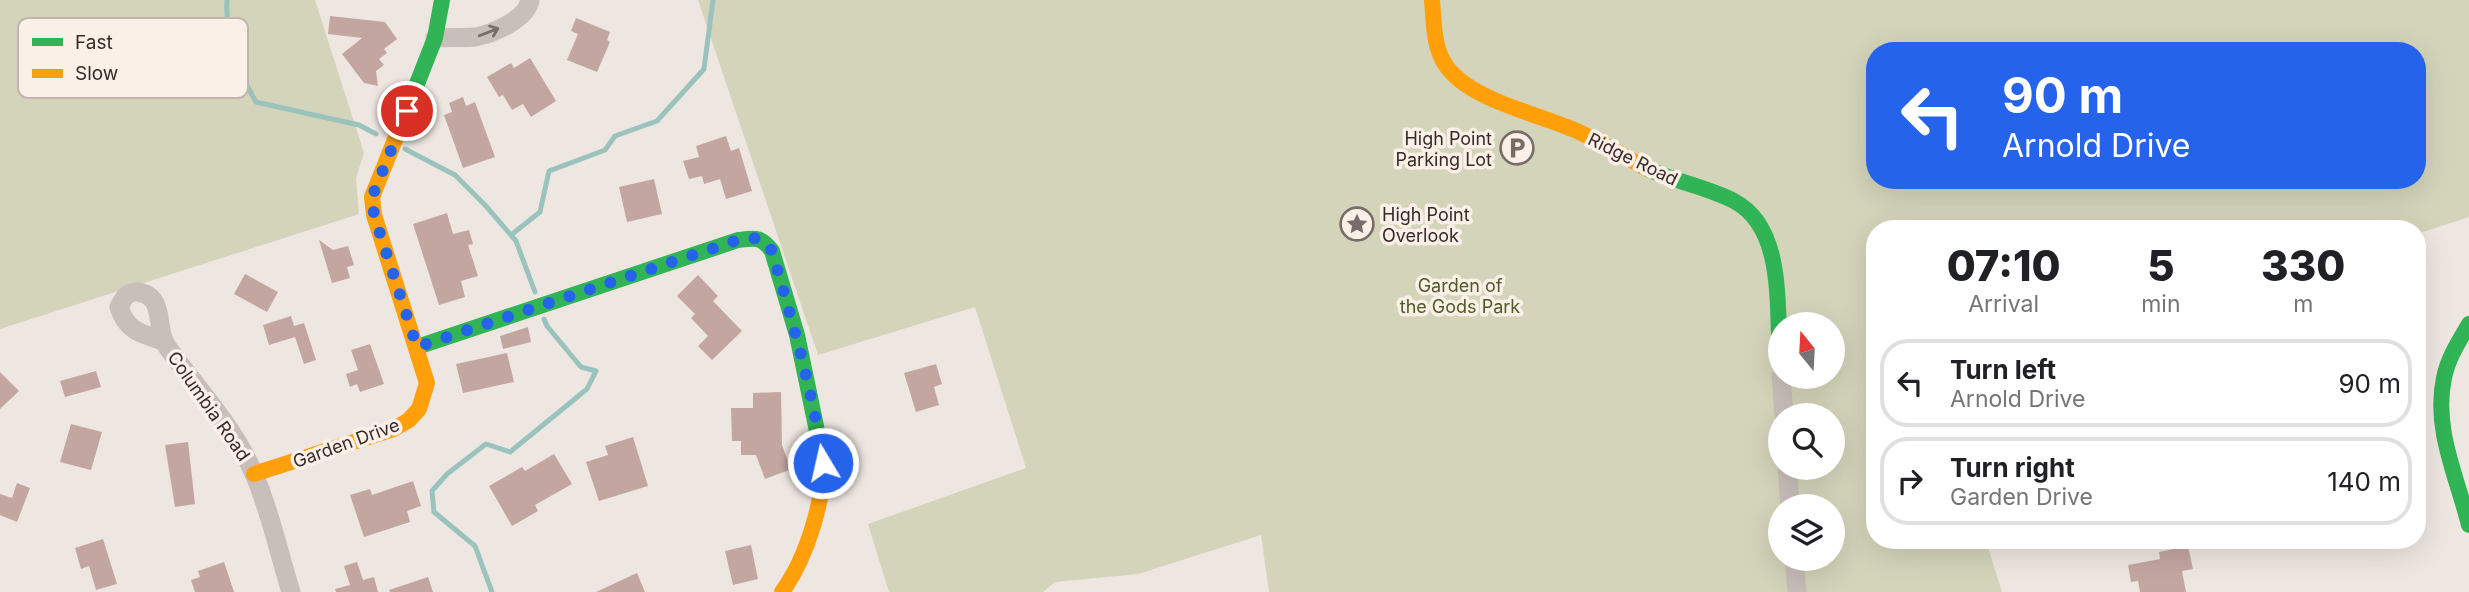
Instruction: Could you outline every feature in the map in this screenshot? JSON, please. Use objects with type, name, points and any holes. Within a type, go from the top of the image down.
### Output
[{"type":"street","name":"Garden Drive","points":[[254,474],[385,433],[417,414],[425,400],[427,383],[374,215],[372,197],[435,38],[442,0]]},
{"type":"street","points":[[435,38],[478,37],[499,29],[515,20],[529,6],[530,0]]},
{"type":"street","name":"Ridge Road","points":[[1432,0],[1434,38],[1441,59],[1451,73],[1467,84],[1578,132],[1667,178],[1734,200],[1749,211],[1765,230],[1771,251],[1776,312]]},
{"type":"street","points":[[417,347],[738,240],[754,238],[765,241],[772,251],[797,335],[823,463],[823,488],[802,559],[782,592]]},
{"type":"street","points":[[2469,324],[2444,376],[2441,407],[2442,426],[2469,526]]},
{"type":"street","name":"Columbia Road","points":[[163,341],[239,446],[254,474],[291,592]]},
{"type":"street","points":[[1795,571],[1797,592]]},
{"type":"green space","points":[[0,0],[315,0],[364,153],[356,178],[359,214],[0,329]]},
{"type":"green space","name":"Garden of the Gods Park","points":[[698,0],[2469,0],[2469,217],[2426,231],[2426,220],[1866,220],[1866,549],[1989,549],[2002,592],[1269,592],[1261,535],[1138,574],[1055,582],[1043,592],[889,592],[868,524],[1026,468],[975,307],[818,355]]},
{"type":"building","points":[[330,16],[385,22],[397,39],[384,49],[387,53],[379,59],[384,65],[376,71],[378,86],[364,83],[342,54],[362,38],[328,34]]},
{"type":"building","points":[[576,18],[610,32],[607,40],[610,42],[597,72],[567,60],[578,34],[571,31]]},
{"type":"building","points":[[530,58],[556,101],[531,117],[523,104],[512,110],[503,95],[499,97],[487,77],[511,63],[514,68]]},
{"type":"building","points":[[463,97],[466,106],[475,102],[495,157],[463,168],[444,115],[452,112],[449,103]]},
{"type":"building","points":[[726,136],[731,151],[739,148],[752,191],[726,199],[720,179],[704,184],[702,176],[689,179],[683,161],[699,157],[696,146]]},
{"type":"building","points":[[654,179],[662,214],[627,222],[619,187]]},
{"type":"building","points":[[447,213],[453,234],[469,230],[473,244],[468,245],[478,276],[461,281],[465,297],[439,305],[413,224]]},
{"type":"building","points":[[319,240],[333,250],[348,246],[354,265],[347,267],[350,278],[332,283]]},
{"type":"building","points":[[245,274],[278,292],[267,312],[234,294]]},
{"type":"building","points":[[698,275],[718,296],[713,301],[742,331],[712,360],[698,346],[708,336],[691,318],[695,314],[677,296]]},
{"type":"building","points":[[291,316],[294,326],[304,323],[316,360],[304,364],[295,337],[269,345],[263,325]]},
{"type":"building","points":[[528,327],[531,342],[503,349],[500,336]]},
{"type":"building","points":[[370,344],[384,384],[360,392],[357,384],[350,387],[346,374],[358,370],[351,350]]},
{"type":"building","points":[[507,353],[514,382],[463,393],[456,364]]},
{"type":"building","points":[[936,364],[942,384],[934,387],[939,405],[916,412],[904,373]]},
{"type":"building","points":[[96,371],[101,387],[65,397],[60,381]]},
{"type":"building","points":[[0,372],[19,391],[0,409]]},
{"type":"building","points":[[781,392],[782,445],[789,470],[765,479],[756,455],[741,455],[741,441],[732,441],[731,408],[753,408],[753,393]]},
{"type":"building","points":[[71,424],[102,432],[91,470],[60,462]]},
{"type":"building","points":[[633,437],[648,486],[599,501],[586,462],[608,455],[605,446]]},
{"type":"building","points":[[188,442],[195,504],[175,507],[165,445]]},
{"type":"building","points":[[554,454],[572,484],[535,505],[538,511],[512,526],[489,486],[522,467],[525,471]]},
{"type":"building","points":[[413,481],[421,506],[407,511],[410,522],[364,537],[350,495],[370,489],[372,495]]},
{"type":"building","points":[[17,483],[30,488],[17,522],[0,515],[0,494],[12,498]]},
{"type":"building","points":[[103,539],[117,584],[96,590],[89,566],[81,569],[75,548]]},
{"type":"building","points":[[751,545],[758,579],[733,585],[725,551]]},
{"type":"building","points":[[2189,549],[2193,569],[2182,571],[2186,592],[2140,592],[2138,581],[2131,582],[2128,565],[2160,559],[2159,552]]},
{"type":"building","points":[[224,562],[234,592],[195,592],[191,580],[200,577],[198,571]]},
{"type":"building","points":[[357,562],[363,580],[374,577],[378,592],[336,592],[335,589],[350,585],[344,566]]},
{"type":"building","points":[[637,573],[645,592],[596,592]]},
{"type":"building","points":[[428,577],[433,592],[389,590]]},
{"type":"waterway","points":[[227,0],[227,18]]},
{"type":"waterway","points":[[511,235],[540,212],[549,171],[605,150],[615,136],[657,121],[704,69],[713,0]]},
{"type":"waterway","points":[[248,86],[256,102],[359,125],[376,134]]},
{"type":"waterway","points":[[405,149],[455,175],[485,205],[516,241],[535,292]]},
{"type":"waterway","points":[[492,592],[475,546],[434,512],[432,491],[447,474],[486,444],[510,452],[587,389],[596,371],[581,367],[544,319]]},
{"type":"traffic: fast","points":[[404,117],[435,38],[442,0]]},
{"type":"traffic: fast","points":[[1648,169],[1734,201],[1750,213],[1762,230],[1770,249],[1775,270],[1778,312]]},
{"type":"traffic: fast","points":[[417,347],[738,240],[757,239],[772,251],[797,335],[822,455]]},
{"type":"traffic: fast","points":[[2469,324],[2448,364],[2441,397],[2444,434],[2469,525]]},
{"type":"traffic: slow","points":[[1432,0],[1439,52],[1442,60],[1458,79],[1489,98],[1577,131],[1648,169]]},
{"type":"traffic: slow","points":[[254,474],[394,429],[409,420],[419,409],[427,383],[374,215],[372,197],[404,117]]},
{"type":"traffic: slow","points":[[782,592],[807,545],[813,526],[821,489],[822,455]]},
{"type":"place","name":"High Point Parking Lot","points":[[1517,148]]},
{"type":"place","name":"High Point Overlook","points":[[1357,224]]},
{"type":"route","points":[[407,111],[372,197],[374,215],[417,347],[738,240],[754,238],[765,241],[772,251],[797,335],[823,463]]}]
